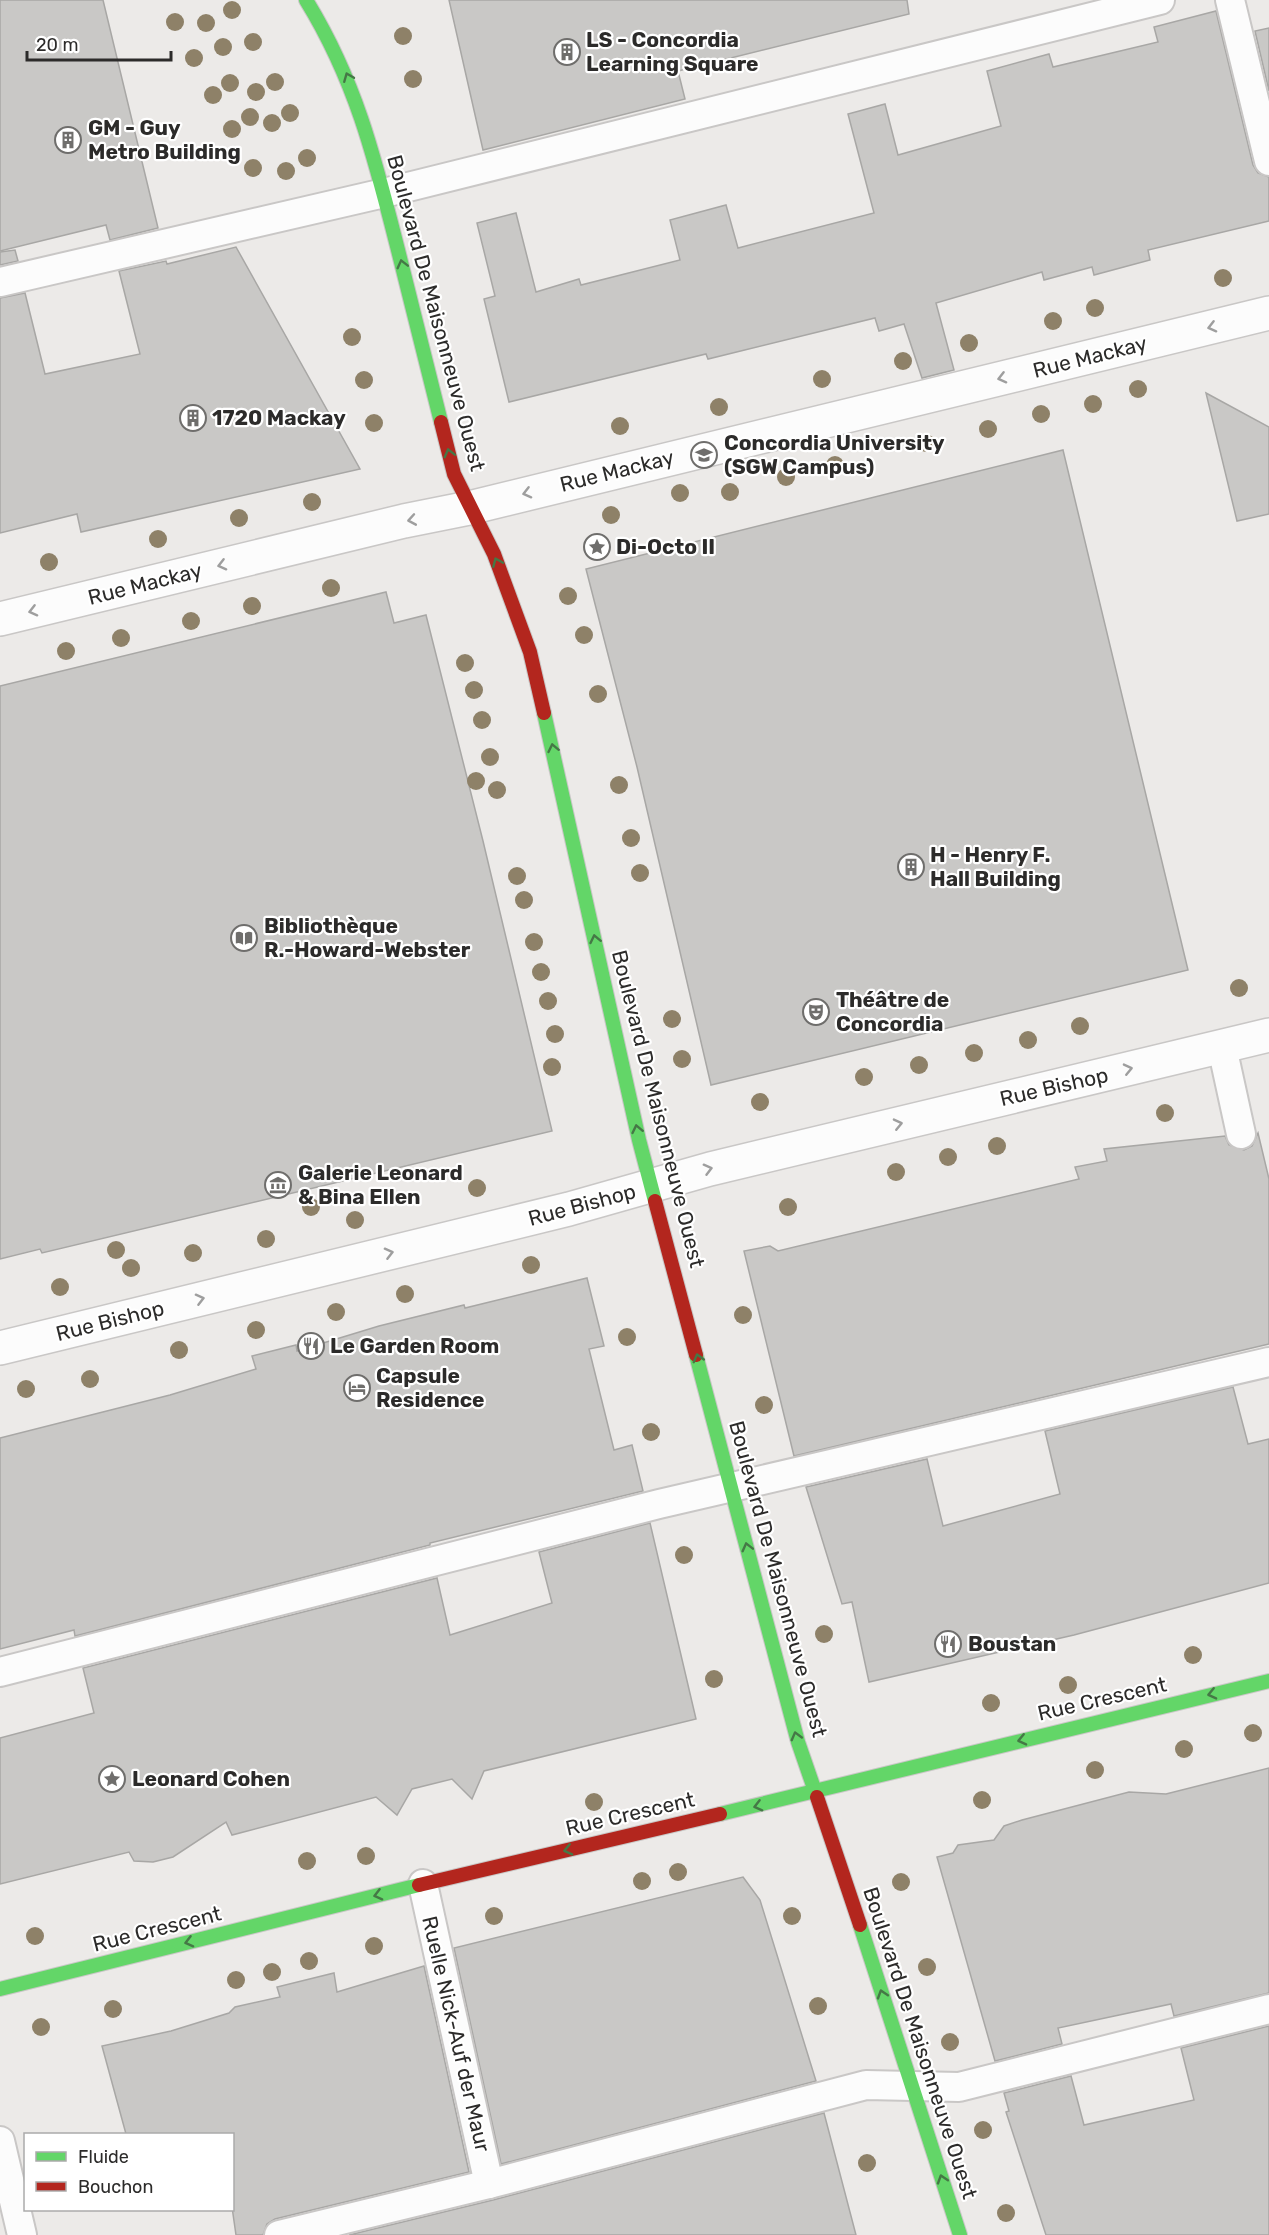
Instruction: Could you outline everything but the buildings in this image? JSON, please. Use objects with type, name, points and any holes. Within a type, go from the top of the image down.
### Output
[{"type":"street","name":"Boulevard De Maisonneuve Ouest","points":[[306,0],[330,39],[357,100],[384,193],[454,474],[494,554],[530,652],[652,1186],[798,1742],[960,2235]]},
{"type":"street","name":"Rue Mackay","points":[[0,619],[404,521],[469,508],[1269,313]]},
{"type":"street","name":"Rue Bishop","points":[[0,1348],[569,1209],[731,1163],[1269,1035]]},
{"type":"street","name":"Rue Crescent","points":[[0,1989],[423,1884],[1269,1681]]},
{"type":"lane","points":[[0,282],[384,193],[1160,0]]},
{"type":"lane","points":[[1230,0],[1269,161]]},
{"type":"lane","points":[[1222,1047],[1242,1134]]},
{"type":"lane","points":[[0,1672],[648,1507],[1269,1362]]},
{"type":"lane","name":"Ruelle Nick-Auf der Maur","points":[[423,1884],[489,2184]]},
{"type":"lane","points":[[279,2235],[489,2184],[866,2085],[912,2084],[959,2087],[981,2083],[1269,2009]]},
{"type":"lane","points":[[0,2141],[22,2235]]},
{"type":"traffic: fast","points":[[306,0],[338,60],[372,152],[441,422]]},
{"type":"traffic: fast","points":[[544,713],[639,1140],[655,1201]]},
{"type":"traffic: fast","points":[[696,1355],[798,1742],[817,1797]]},
{"type":"traffic: fast","points":[[720,1814],[1269,1681]]},
{"type":"traffic: fast","points":[[0,1989],[419,1885]]},
{"type":"traffic: fast","points":[[860,1925],[960,2235]]},
{"type":"traffic: jam","points":[[441,422],[454,474],[494,554],[530,652],[544,713]]},
{"type":"traffic: jam","points":[[655,1201],[696,1355]]},
{"type":"traffic: jam","points":[[817,1797],[860,1925]]},
{"type":"traffic: jam","points":[[419,1885],[720,1814]]},
{"type":"place","name":"LS - Concordia Learning Square","points":[[567,52]]},
{"type":"place","name":"GM - Guy Metro Building","points":[[68,140]]},
{"type":"place","name":"1720 Mackay","points":[[193,418]]},
{"type":"place","name":"Concordia University (SGW Campus)","points":[[704,455]]},
{"type":"place","name":"Di-Octo II","points":[[597,547]]},
{"type":"place","name":"H - Henry F. Hall Building","points":[[911,867]]},
{"type":"place","name":"Bibliothèque R.-Howard-Webster","points":[[244,938]]},
{"type":"place","name":"Théâtre de Concordia","points":[[816,1012]]},
{"type":"place","name":"Galerie Leonard & Bina Ellen","points":[[278,1185]]},
{"type":"place","name":"Le Garden Room","points":[[311,1346]]},
{"type":"place","name":"Capsule Residence","points":[[357,1388]]},
{"type":"place","name":"Boustan","points":[[948,1644]]},
{"type":"place","name":"Leonard Cohen","points":[[112,1779]]}]
